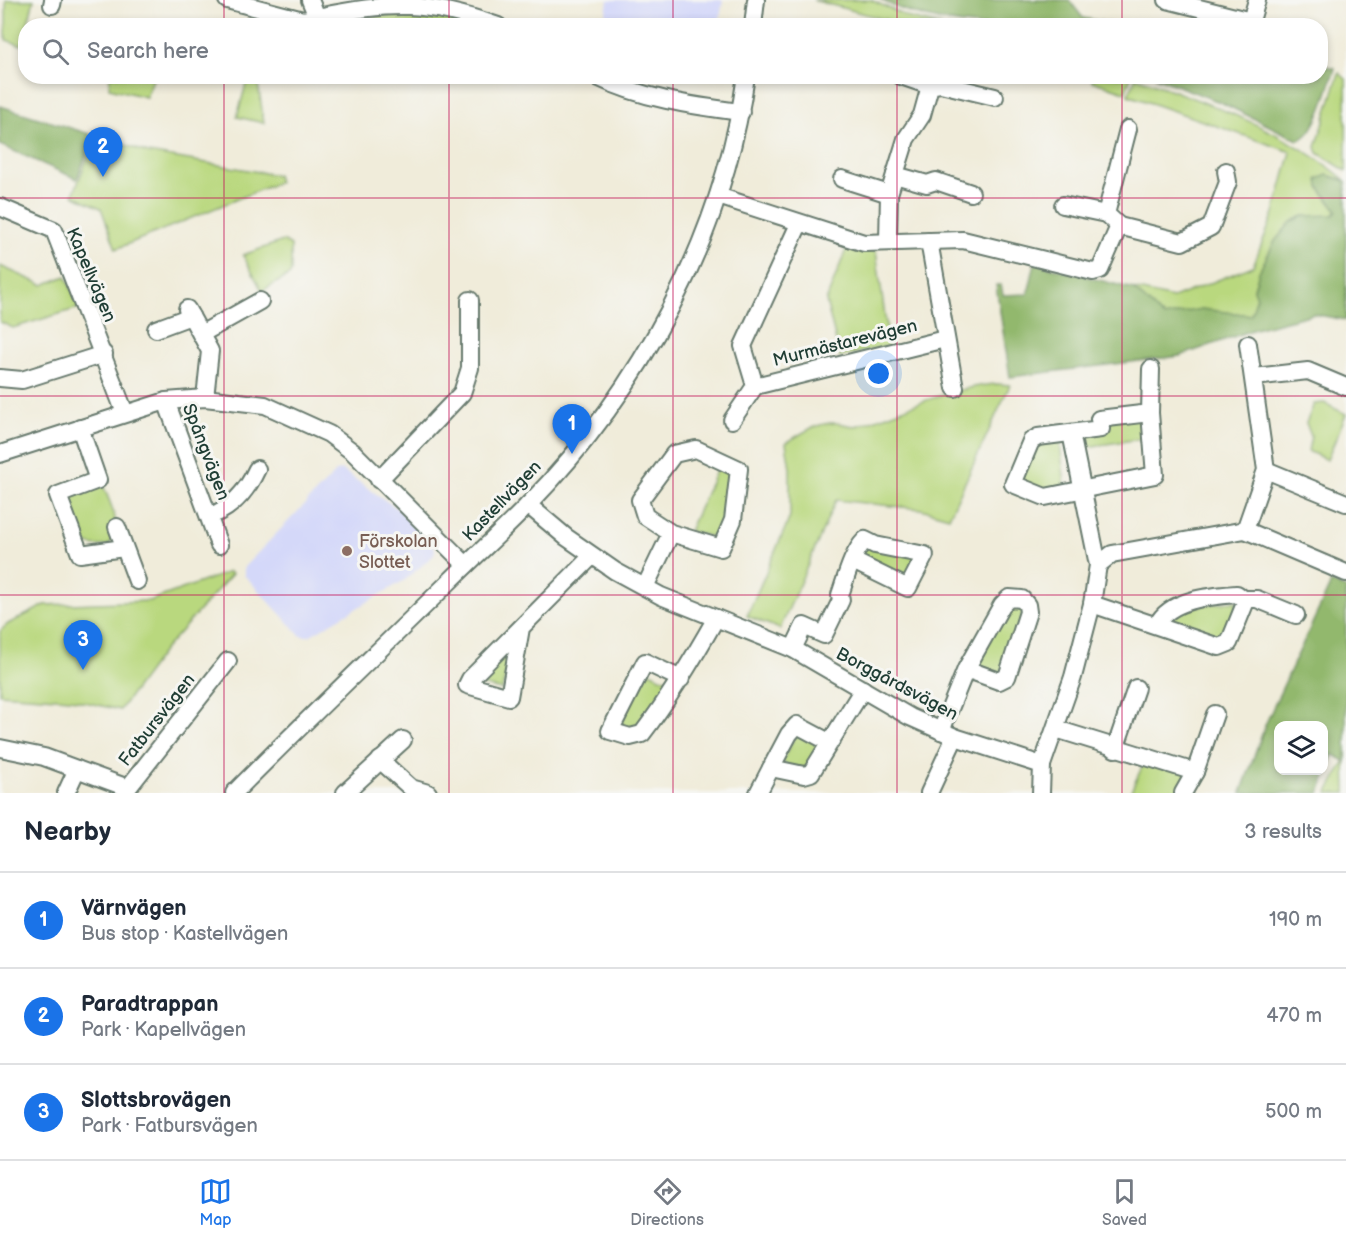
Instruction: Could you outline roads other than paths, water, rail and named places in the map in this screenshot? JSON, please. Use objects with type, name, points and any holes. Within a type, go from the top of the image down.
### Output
[{"type":"street","points":[[227,0],[295,18]]},
{"type":"street","points":[[310,0],[317,17]]},
{"type":"street","points":[[754,18],[756,0]]},
{"type":"street","points":[[1167,0],[1232,18]]},
{"type":"street","points":[[1252,18],[1257,0]]},
{"type":"street","points":[[312,18],[384,1],[446,2],[481,18]]},
{"type":"street","points":[[616,84],[635,92],[667,100],[741,112]]},
{"type":"street","name":"Kastellvägen","points":[[234,793],[528,505],[599,421],[634,372],[688,272],[718,196],[741,112],[745,84]]},
{"type":"street","points":[[924,84],[930,86],[941,84],[995,97]]},
{"type":"street","points":[[888,242],[889,194],[906,139],[922,115],[930,86]]},
{"type":"street","points":[[1106,214],[1128,129]]},
{"type":"street","points":[[1063,205],[1106,214],[1119,226],[1182,242],[1211,227],[1228,182],[1226,171]]},
{"type":"street","points":[[895,175],[927,184],[936,181],[970,193]]},
{"type":"street","points":[[842,179],[889,194]]},
{"type":"street","points":[[718,196],[857,242],[963,240],[1093,272],[1100,270],[1104,264],[1119,226]]},
{"type":"street","name":"Kapellvägen","points":[[0,207],[54,230],[125,413]]},
{"type":"street","name":"Murmästarevägen","points":[[755,386],[743,346],[799,224]]},
{"type":"street","name":"Murmästarevägen","points":[[929,242],[954,388]]},
{"type":"street","points":[[379,480],[462,393],[470,368],[470,300]]},
{"type":"street","points":[[201,334],[260,301]]},
{"type":"street","points":[[156,329],[189,312],[210,351],[211,361],[205,398]]},
{"type":"street","name":"Murmästarevägen","points":[[732,420],[755,386],[945,339]]},
{"type":"street","points":[[1245,530],[1266,470],[1248,344]]},
{"type":"street","points":[[0,378],[22,380],[104,354]]},
{"type":"street","points":[[1150,413],[1099,419],[1101,429],[1038,436],[1031,441],[1013,484],[1045,497],[1155,476],[1150,413],[1151,369]]},
{"type":"street","points":[[1254,377],[1308,371],[1346,387]]},
{"type":"street","points":[[0,454],[166,401],[205,398],[265,405],[329,435],[353,452],[466,565]]},
{"type":"street","name":"Spångvägen","points":[[166,401],[219,545]]},
{"type":"street","points":[[80,428],[98,480],[58,495],[80,554],[124,548]]},
{"type":"street","points":[[1041,793],[1042,765],[1073,677],[1092,604],[1098,564],[1071,433]]},
{"type":"street","points":[[696,449],[739,469],[733,520],[721,548],[671,533],[645,516],[639,500],[674,454],[696,449]]},
{"type":"street","name":"Spångvägen","points":[[210,516],[227,509],[251,483],[257,469]]},
{"type":"street","points":[[1266,470],[1346,504]]},
{"type":"street","name":"Borggårdsvägen","points":[[528,505],[592,556],[645,587],[793,649],[910,717],[948,734],[1042,765]]},
{"type":"street","points":[[117,526],[137,581]]},
{"type":"street","points":[[1098,564],[1112,554],[1245,530],[1346,573]]},
{"type":"street","points":[[645,587],[671,533]]},
{"type":"street","points":[[521,628],[592,556]]},
{"type":"street","points":[[793,649],[804,626],[824,635],[841,600],[840,595],[853,561]]},
{"type":"street","points":[[1157,625],[1162,616],[1179,604],[1232,594],[1246,599],[1257,599],[1296,615]]},
{"type":"street","points":[[928,793],[948,734],[966,669],[1002,605],[1009,598],[1022,599],[1027,605],[1028,612],[1007,677],[999,681],[966,669]]},
{"type":"street","points":[[1092,604],[1224,646],[1230,640],[1246,599]]},
{"type":"street","points":[[681,679],[645,662],[610,731],[630,736],[642,734],[681,679],[716,618]]},
{"type":"street","name":"Fatbursvägen","points":[[0,748],[44,757],[128,788],[228,661]]},
{"type":"street","points":[[1114,749],[1136,688]]},
{"type":"street","points":[[771,768],[808,774],[863,689]]},
{"type":"street","points":[[1183,793],[1195,772],[1215,714]]},
{"type":"street","points":[[758,793],[789,734],[797,725],[829,742]]},
{"type":"street","points":[[1056,729],[1114,749],[1133,752],[1195,772]]},
{"type":"street","points":[[345,793],[403,740]]},
{"type":"street","points":[[380,760],[411,788],[428,793]]},
{"type":"street","points":[[66,793],[76,769]]},
{"type":"place","name":"Paradtrappan","points":[[103,177]]},
{"type":"place","name":"Värnvägen","points":[[572,454]]},
{"type":"place","name":"Förskolan Slottet","points":[[347,551]]},
{"type":"place","name":"Slottsbrovägen","points":[[83,670]]}]
